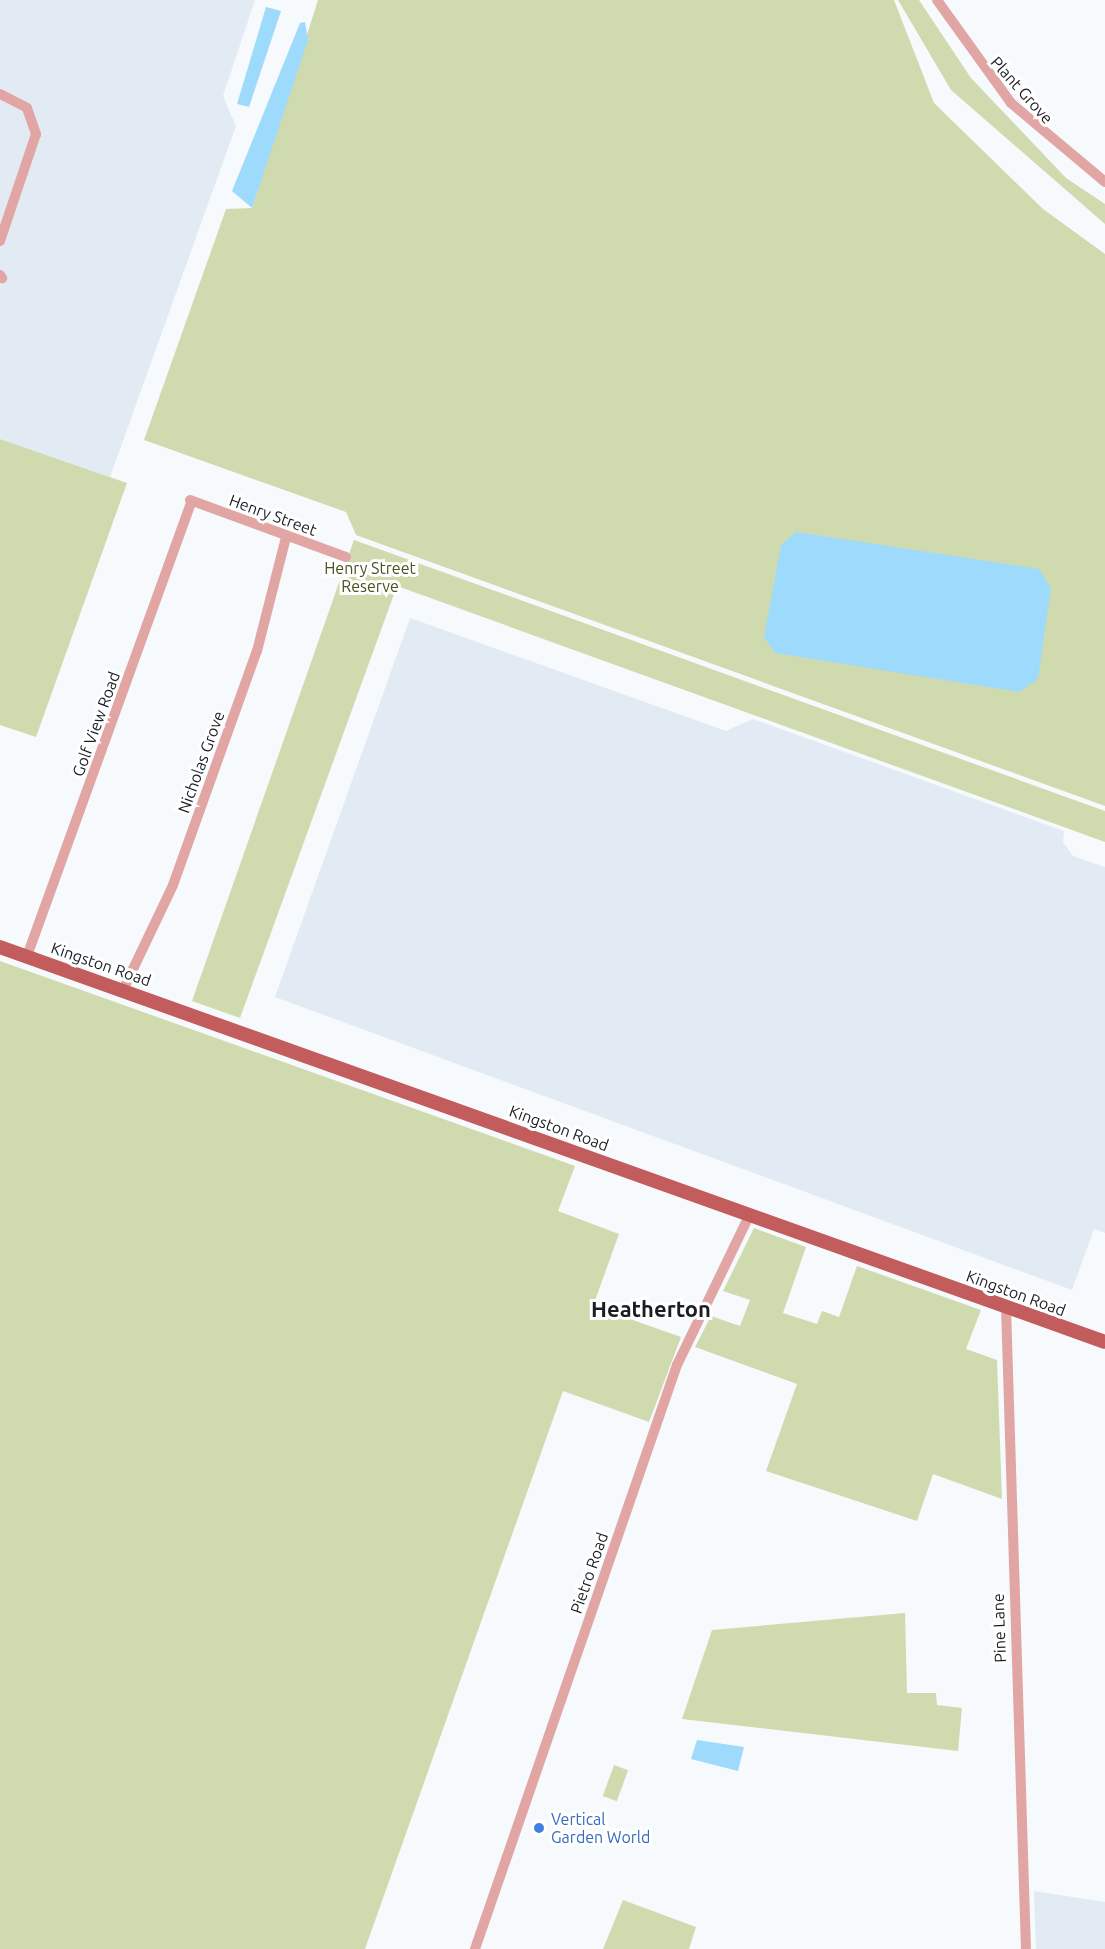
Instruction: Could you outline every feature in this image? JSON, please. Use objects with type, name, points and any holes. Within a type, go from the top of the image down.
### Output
[{"type":"main road","name":"Kingston Road","points":[[0,947],[1105,1342]]},
{"type":"street","name":"Plant Grove","points":[[937,0],[978,63],[1019,111],[1105,182]]},
{"type":"street","points":[[0,94],[27,108],[36,131],[0,242]]},
{"type":"street","name":"Henry Street","points":[[191,501],[346,557]]},
{"type":"street","name":"Golf View Road","points":[[27,956],[191,501]]},
{"type":"street","name":"Nicholas Grove","points":[[123,990],[177,874],[257,651],[286,537]]},
{"type":"street","name":"Pietro Road","points":[[475,1949],[677,1365],[750,1214]]},
{"type":"street","name":"Pine Lane","points":[[1006,1307],[1026,1949]]},
{"type":"shaded area","points":[[0,0],[255,0],[223,96],[236,126],[110,477],[0,439]]},
{"type":"shaded area","points":[[410,618],[726,731],[753,719],[1064,831],[1063,842],[1073,856],[1105,867],[1105,1233],[1094,1229],[1072,1290],[275,997]]},
{"type":"shaded area","points":[[1034,1891],[1105,1902],[1105,1949],[1036,1949]]},
{"type":"green space","points":[[318,0],[894,0],[934,103],[1043,209],[1105,254],[1105,806],[356,535],[346,512],[144,440],[226,209],[252,208]]},
{"type":"green space","points":[[898,0],[919,0],[971,78],[1066,178],[1105,204],[1105,224],[951,90]]},
{"type":"green space","points":[[0,439],[127,483],[36,737],[0,725]]},
{"type":"green space","name":"Henry Street Reserve","points":[[354,540],[1105,811],[1105,842],[397,586],[240,1018],[192,1001]]},
{"type":"green space","points":[[0,961],[575,1166],[558,1211],[619,1234],[593,1306],[681,1337],[649,1422],[563,1391],[365,1949],[0,1949]]},
{"type":"green space","points":[[754,1228],[806,1247],[783,1313],[817,1324],[822,1311],[839,1317],[857,1266],[981,1310],[966,1349],[997,1360],[1002,1499],[933,1474],[917,1521],[766,1471],[797,1384],[695,1347],[711,1316],[740,1326],[750,1300],[723,1291]]},
{"type":"green space","points":[[905,1613],[907,1693],[936,1693],[937,1705],[962,1708],[958,1751],[682,1719],[712,1630]]},
{"type":"green space","points":[[614,1765],[628,1770],[617,1801],[603,1796]]},
{"type":"green space","points":[[623,1900],[696,1927],[689,1949],[603,1949]]},
{"type":"water","points":[[266,7],[281,11],[249,107],[237,104]]},
{"type":"water","points":[[305,22],[308,40],[252,208],[232,191],[300,23]]},
{"type":"water","points":[[796,532],[1039,569],[1051,588],[1038,679],[1019,692],[775,653],[764,637],[781,545]]},
{"type":"water","points":[[697,1740],[744,1747],[738,1771],[691,1759]]},
{"type":"place","name":"Vertical Garden World","points":[[539,1828]]},
{"type":"district","name":"Heatherton","points":[[651,1309]]}]
